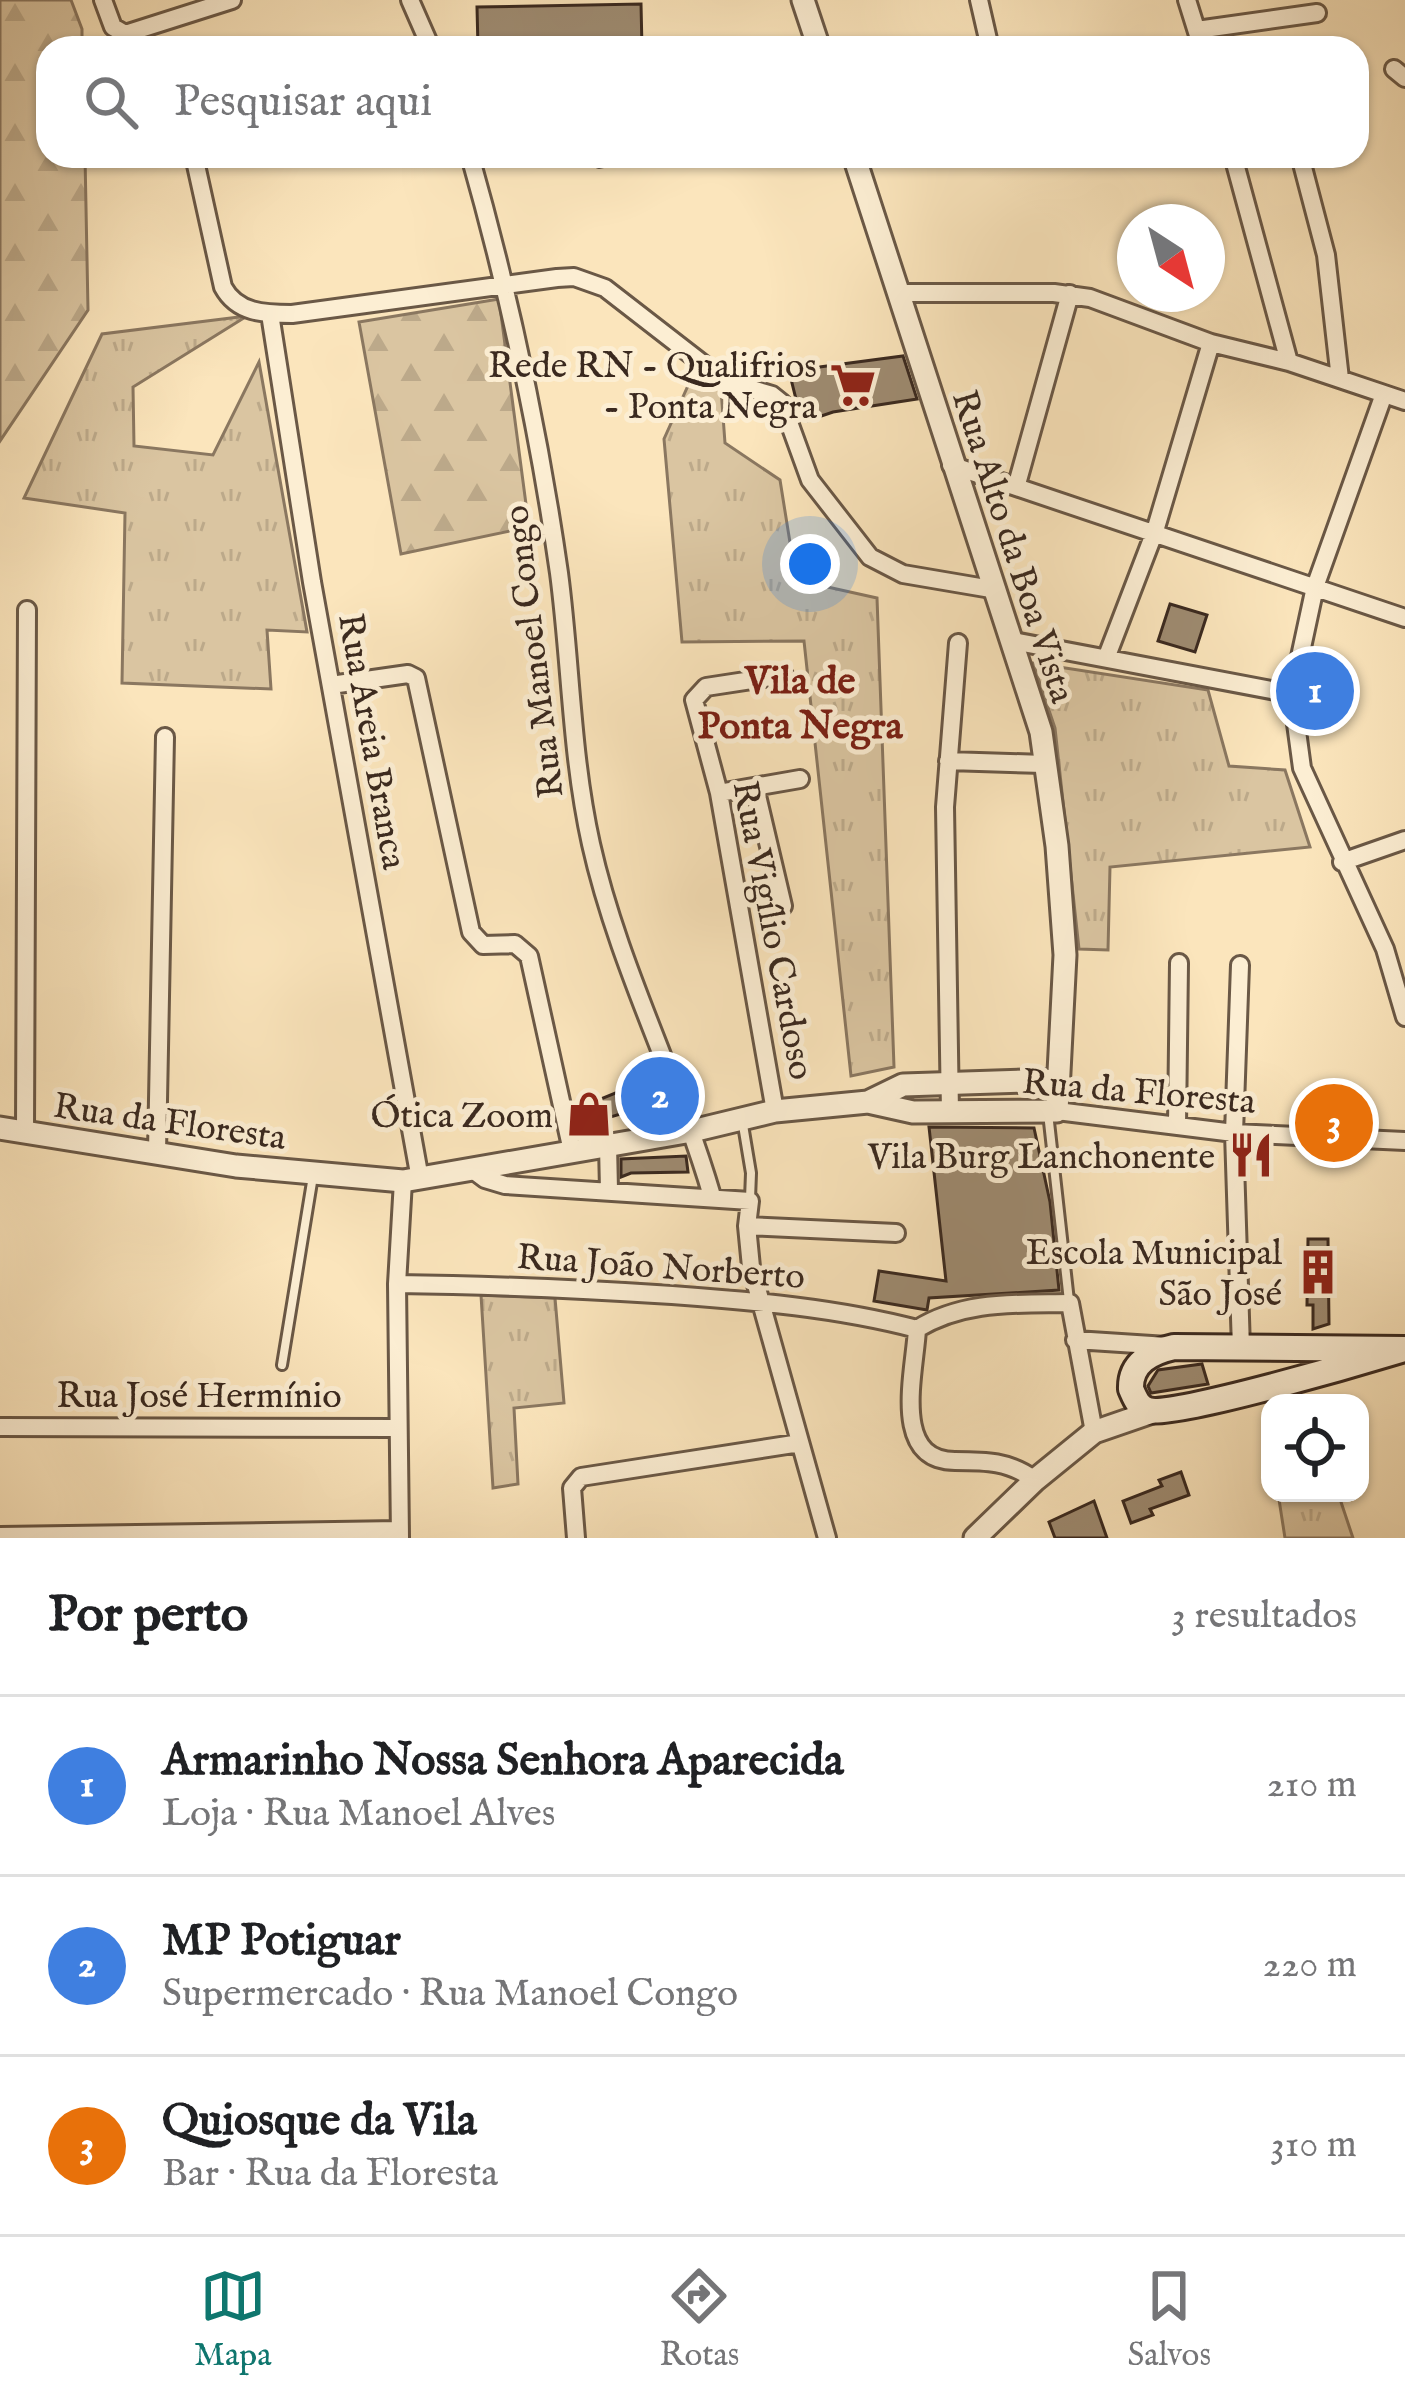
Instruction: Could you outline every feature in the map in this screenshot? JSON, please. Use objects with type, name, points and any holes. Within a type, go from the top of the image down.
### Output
[{"type":"main road","points":[[1174,1347],[1405,1349],[1304,1378],[1151,1412],[1136,1400],[1131,1378],[1141,1361],[1174,1347]]},
{"type":"street","points":[[103,0],[112,27],[120,33],[154,28],[232,0]]},
{"type":"street","points":[[410,0],[426,36]]},
{"type":"street","points":[[803,0],[815,36]]},
{"type":"street","points":[[979,0],[987,36]]},
{"type":"street","points":[[1187,0],[1199,36]]},
{"type":"street","points":[[1214,36],[1317,13]]},
{"type":"street","points":[[154,28],[157,36]]},
{"type":"street","points":[[197,168],[223,287],[235,304],[270,314],[574,278],[605,288],[725,381],[772,395],[782,403],[810,481],[869,557],[903,574],[997,590]]},
{"type":"street","name":"Rua Manoel Congo","points":[[473,168],[539,447],[560,579],[574,750],[592,847],[634,982],[712,1196]]},
{"type":"street","name":"Rua Alto da Boa Vista","points":[[858,168],[1041,732],[1057,847],[1064,955],[1059,1080],[1053,1111]]},
{"type":"street","points":[[1236,168],[1289,362]]},
{"type":"street","points":[[1303,168],[1326,255],[1340,379]]},
{"type":"street","points":[[899,293],[1090,298],[1211,343],[1289,362],[1405,401]]},
{"type":"street","points":[[1017,484],[1070,294]]},
{"type":"street","name":"Rua Areia Branca","points":[[270,314],[411,1180],[397,1284],[400,1534]]},
{"type":"street","points":[[1107,656],[1155,531],[1211,343]]},
{"type":"street","points":[[1384,394],[1315,587],[1292,694],[1302,768],[1384,950],[1405,1017]]},
{"type":"street","points":[[951,465],[1405,618]]},
{"type":"street","points":[[25,1132],[28,610]]},
{"type":"street","points":[[1013,641],[1292,694]]},
{"type":"street","points":[[950,1112],[944,870],[958,643]]},
{"type":"street","points":[[331,686],[413,675],[418,682],[471,932],[483,945],[515,944],[529,956],[572,1151]]},
{"type":"street","name":"Rua Vigílio Cardoso","points":[[775,1111],[719,793],[694,708],[697,693],[706,687],[784,675]]},
{"type":"street","points":[[157,1152],[165,737]]},
{"type":"street","points":[[948,760],[1044,764]]},
{"type":"street","points":[[719,793],[800,779]]},
{"type":"street","points":[[755,787],[783,906]]},
{"type":"street","points":[[1342,862],[1405,840]]},
{"type":"street","points":[[1177,1126],[1179,963]]},
{"type":"street","points":[[1240,965],[1234,1133],[1241,1348]]},
{"type":"street","name":"Rua da Floresta","points":[[0,1127],[236,1166],[411,1180],[692,1131],[775,1111],[868,1102],[903,1085],[1059,1080]]},
{"type":"street","name":"Rua da Floresta","points":[[868,1102],[900,1112],[1053,1111],[1234,1133],[1405,1141]]},
{"type":"street","points":[[608,1145],[609,1190]]},
{"type":"street","name":"Rua da Floresta","points":[[473,1170],[496,1184],[750,1201]]},
{"type":"street","points":[[750,1201],[751,1267],[827,1538]]},
{"type":"street","points":[[747,1226],[896,1233]]},
{"type":"street","name":"Rua João Norberto","points":[[397,1284],[530,1285],[761,1302],[881,1319],[917,1329]]},
{"type":"street","points":[[1035,1480],[999,1462],[939,1460],[921,1450],[912,1431],[917,1329],[952,1310],[974,1306],[1070,1303],[1094,1432]]},
{"type":"street","points":[[1076,1340],[1174,1347]]},
{"type":"street","points":[[976,1538],[1035,1480],[1094,1432],[1151,1412]]},
{"type":"street","name":"Rua José Hermínio","points":[[0,1427],[398,1428]]},
{"type":"street","points":[[576,1538],[572,1488],[581,1477],[800,1443]]},
{"type":"street","points":[[0,1536],[400,1534]]},
{"type":"lane","points":[[1053,1111],[1070,1303]]},
{"type":"lane","points":[[742,1119],[751,1173],[750,1201]]},
{"type":"lane","points":[[282,1365],[314,1174]]},
{"type":"green space","points":[[0,0],[71,0],[82,36],[36,36],[36,168],[85,168],[88,310],[0,441]]},
{"type":"green space","points":[[499,299],[529,527],[401,554],[359,322]]},
{"type":"green space","points":[[247,316],[133,387],[134,446],[213,455],[259,362],[307,632],[267,630],[271,689],[122,683],[125,513],[24,498],[102,334]]},
{"type":"green space","points":[[696,368],[721,389],[725,443],[780,480],[796,580],[877,598],[894,1067],[851,1076],[804,641],[682,642],[664,439]]},
{"type":"green space","points":[[1033,663],[1208,690],[1229,766],[1285,770],[1310,847],[1110,867],[1108,950],[1079,949],[1055,728]]},
{"type":"green space","points":[[481,1295],[555,1298],[564,1403],[514,1408],[518,1484],[493,1488]]},
{"type":"green space","points":[[1279,1502],[1341,1502],[1353,1538],[1285,1538]]},
{"type":"building","points":[[641,4],[642,36],[478,36],[477,7]]},
{"type":"building","name":"Rede RN - Qualifrios - Ponta Negra","points":[[903,356],[917,399],[801,419],[789,371]]},
{"type":"building","points":[[1170,604],[1207,615],[1195,652],[1158,641]]},
{"type":"building","points":[[657,1076],[671,1114],[660,1118],[654,1104],[587,1124],[581,1107]]},
{"type":"building","points":[[929,1127],[1034,1128],[1050,1202],[1059,1290],[929,1298],[927,1310],[874,1301],[879,1271],[946,1281]]},
{"type":"building","points":[[686,1156],[688,1172],[621,1177],[621,1159]]},
{"type":"building","name":"Escola Municipal São José","points":[[1308,1239],[1328,1239],[1329,1324],[1313,1329],[1313,1305],[1307,1305]]},
{"type":"building","points":[[1202,1364],[1208,1384],[1151,1393],[1148,1386],[1158,1370]]},
{"type":"building","points":[[1181,1472],[1189,1495],[1150,1509],[1153,1515],[1131,1523],[1123,1501],[1162,1486],[1159,1480]]},
{"type":"building","points":[[1094,1501],[1107,1538],[1055,1538],[1049,1522]]},
{"type":"place","name":"Rede RN - Qualifrios - Ponta Negra","points":[[853,385]]},
{"type":"place","name":"Armarinho Nossa Senhora Aparecida","points":[[1315,691]]},
{"type":"place","name":"MP Potiguar","points":[[660,1096]]},
{"type":"place","name":"Ótica Zoom","points":[[589,1114]]},
{"type":"place","name":"Quiosque da Vila","points":[[1334,1123]]},
{"type":"place","name":"Vila Burg Lanchonente","points":[[1251,1155]]},
{"type":"place","name":"Escola Municipal São José","points":[[1318,1272]]},
{"type":"district","name":"Vila de Ponta Negra","points":[[800,702]]}]
